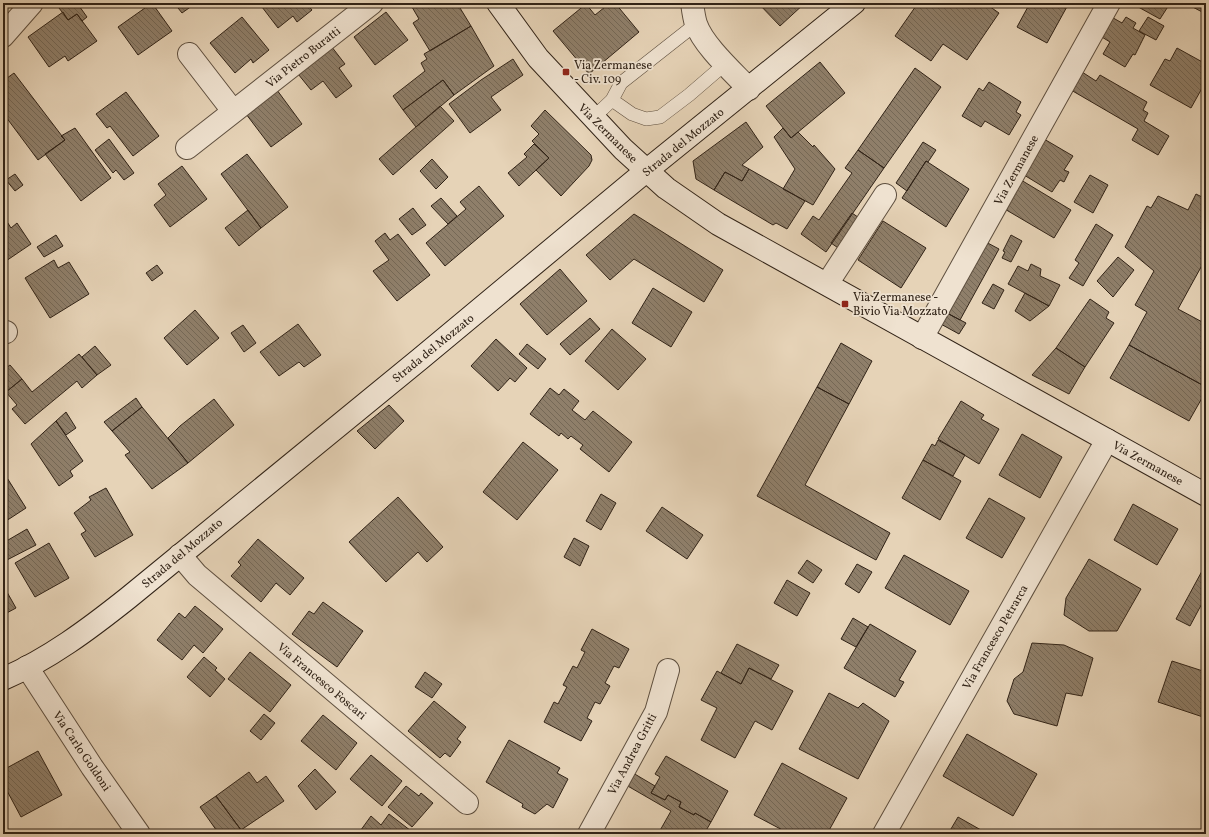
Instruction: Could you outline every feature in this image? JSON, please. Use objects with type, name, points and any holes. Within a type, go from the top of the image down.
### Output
[{"type":"street","points":[[3,36],[32,3]]},
{"type":"street","name":"Via Pietro Buratti","points":[[187,148],[372,3]]},
{"type":"street","name":"Via Zermanese","points":[[498,3],[538,58],[622,149],[666,188],[718,224],[1206,495]]},
{"type":"street","points":[[692,3],[696,24],[702,37],[748,89]]},
{"type":"street","name":"Strada del Mozzato","points":[[3,679],[27,667],[80,635],[128,598],[420,359],[646,171],[854,3]]},
{"type":"street","name":"Via Zermanese","points":[[922,338],[1109,3]]},
{"type":"street","points":[[190,54],[233,111]]},
{"type":"street","points":[[827,284],[885,195]]},
{"type":"street","name":"Via Francesco Petrarca","points":[[884,834],[1107,440]]},
{"type":"street","name":"Via Francesco Foscari","points":[[180,555],[197,575],[467,803]]},
{"type":"street","name":"Via Carlo Goldoni","points":[[27,667],[92,767],[139,834]]},
{"type":"street","name":"Via Andrea Gritti","points":[[589,834],[656,712],[668,670]]},
{"type":"lane","points":[[593,118],[612,100],[621,83],[696,24]]},
{"type":"lane","points":[[612,100],[632,114],[646,119],[660,116],[689,95],[725,64]]},
{"type":"building","points":[[65,3],[77,3],[87,17],[82,21],[77,14],[68,20],[59,8]]},
{"type":"building","points":[[152,3],[172,31],[138,55],[118,27]]},
{"type":"building","points":[[174,3],[196,3],[182,13]]},
{"type":"building","points":[[267,3],[306,3],[312,10],[297,22],[293,16],[278,28],[262,7]]},
{"type":"building","points":[[418,3],[457,3],[471,26],[430,51],[413,23],[419,19],[412,7]]},
{"type":"building","points":[[610,3],[615,3],[639,32],[589,74],[553,31],[586,4],[595,15]]},
{"type":"building","points":[[758,3],[805,3],[780,26]]},
{"type":"building","points":[[918,3],[991,3],[989,6],[999,13],[967,60],[943,44],[931,61],[895,36]]},
{"type":"building","points":[[1030,3],[1069,3],[1047,43],[1017,27]]},
{"type":"building","points":[[1131,3],[1166,3],[1169,5],[1160,19]]},
{"type":"building","points":[[1185,3],[1206,3],[1206,14]]},
{"type":"building","points":[[63,12],[68,20],[77,14],[97,41],[68,61],[65,56],[49,67],[28,37]]},
{"type":"building","points":[[386,12],[408,40],[375,65],[354,37]]},
{"type":"building","points":[[1108,15],[1122,23],[1126,17],[1136,23],[1133,28],[1145,35],[1135,55],[1133,54],[1125,67],[1103,54],[1110,42],[1097,34]]},
{"type":"building","points":[[242,17],[269,50],[253,63],[251,59],[235,73],[210,43]]},
{"type":"building","points":[[1148,17],[1164,26],[1156,40],[1139,31]]},
{"type":"building","points":[[471,26],[494,66],[454,95],[443,80],[403,110],[393,96],[425,71],[421,63],[427,59],[424,54]]},
{"type":"building","points":[[328,42],[345,64],[339,68],[352,86],[336,98],[323,81],[311,90],[294,69]]},
{"type":"building","points":[[1177,48],[1206,64],[1206,81],[1191,108],[1150,85],[1165,59],[1170,61]]},
{"type":"building","points":[[513,59],[523,75],[491,97],[501,110],[470,133],[449,104],[481,80]]},
{"type":"building","points":[[820,62],[845,93],[791,138],[766,106]]},
{"type":"building","points":[[915,68],[941,87],[884,168],[858,150]]},
{"type":"building","points":[[1082,72],[1096,81],[1100,75],[1147,102],[1143,110],[1148,113],[1144,121],[1169,136],[1158,155],[1132,140],[1138,129],[1071,90]]},
{"type":"building","points":[[14,73],[65,140],[38,160],[3,113],[3,81]]},
{"type":"building","points":[[443,80],[454,95],[416,127],[403,110]]},
{"type":"building","points":[[989,82],[1021,102],[1016,112],[1021,115],[1009,135],[985,121],[981,127],[962,116],[979,88],[983,91]]},
{"type":"building","points":[[274,86],[302,124],[271,147],[243,110]]},
{"type":"building","points":[[126,92],[159,136],[133,156],[110,126],[107,128],[96,114]]},
{"type":"building","points":[[440,106],[454,121],[393,175],[379,159]]},
{"type":"building","points":[[545,110],[591,155],[592,160],[589,166],[561,196],[536,170],[549,158],[532,141],[539,134],[531,126]]},
{"type":"building","points":[[746,122],[763,147],[742,165],[749,169],[742,181],[725,172],[714,190],[696,179],[693,161]]},
{"type":"building","points":[[75,128],[111,178],[81,201],[45,154],[65,140],[61,136]]},
{"type":"building","points":[[783,128],[791,138],[798,132],[813,147],[814,145],[835,169],[813,205],[783,189],[795,169],[774,137]]},
{"type":"building","points":[[109,139],[134,173],[124,180],[116,170],[113,173],[95,150]]},
{"type":"building","points":[[1044,139],[1073,156],[1064,170],[1069,172],[1064,182],[1060,180],[1052,192],[1024,175]]},
{"type":"building","points":[[923,142],[936,150],[928,162],[926,161],[907,191],[896,183]]},
{"type":"building","points":[[534,144],[549,158],[519,186],[508,173],[527,157],[524,154]]},
{"type":"building","points":[[858,150],[884,168],[826,252],[801,234],[813,216],[819,220],[852,173],[845,168]]},
{"type":"building","points":[[247,154],[288,207],[261,228],[221,174]]},
{"type":"building","points":[[432,159],[448,177],[436,189],[420,171]]},
{"type":"building","points":[[926,161],[969,189],[946,227],[902,198]]},
{"type":"building","points":[[182,166],[207,199],[170,227],[154,205],[166,195],[158,184]]},
{"type":"building","points":[[749,169],[805,201],[787,229],[776,223],[773,225],[714,190],[725,172],[742,181]]},
{"type":"building","points":[[15,174],[23,185],[15,191],[6,180]]},
{"type":"building","points":[[1090,175],[1108,185],[1093,213],[1074,202]]},
{"type":"building","points":[[1021,180],[1071,210],[1054,238],[1003,208]]},
{"type":"building","points":[[479,186],[504,216],[445,266],[426,243],[466,209],[460,202]]},
{"type":"building","points":[[1196,194],[1206,199],[1206,258],[1178,309],[1206,324],[1206,387],[1129,345],[1147,312],[1135,305],[1154,271],[1125,247],[1147,206],[1151,208],[1158,196],[1188,210]]},
{"type":"building","points":[[441,198],[457,216],[448,224],[431,206]]},
{"type":"building","points":[[413,208],[426,225],[412,235],[399,219]]},
{"type":"building","points":[[248,210],[261,228],[239,246],[225,228]]},
{"type":"building","points":[[852,213],[865,222],[844,252],[831,243]]},
{"type":"building","points":[[634,214],[723,270],[704,302],[634,259],[610,280],[586,255]]},
{"type":"building","points":[[6,220],[11,228],[17,223],[31,244],[3,263],[3,222]]},
{"type":"building","points":[[883,221],[926,248],[901,288],[858,260]]},
{"type":"building","points":[[1096,224],[1113,235],[1083,286],[1069,278],[1079,263],[1075,260]]},
{"type":"building","points":[[385,233],[390,240],[398,234],[430,275],[397,301],[373,271],[389,260],[375,241]]},
{"type":"building","points":[[56,235],[63,246],[44,257],[37,247]]},
{"type":"building","points":[[1011,235],[1022,241],[1011,262],[1002,258],[1005,252],[1003,251]]},
{"type":"building","points":[[982,240],[999,249],[960,320],[945,312]]},
{"type":"building","points":[[1118,257],[1134,270],[1113,297],[1097,281]]},
{"type":"building","points":[[54,260],[58,268],[69,262],[89,294],[50,318],[25,278]]},
{"type":"building","points":[[1031,264],[1041,269],[1040,276],[1060,285],[1049,306],[1008,284],[1018,266],[1028,271]]},
{"type":"building","points":[[157,265],[163,273],[152,281],[146,273]]},
{"type":"building","points":[[560,269],[587,301],[547,335],[520,304]]},
{"type":"building","points":[[993,284],[1004,290],[994,309],[982,303]]},
{"type":"building","points":[[653,288],[692,312],[671,347],[632,323]]},
{"type":"building","points":[[1025,293],[1049,306],[1030,321],[1015,311]]},
{"type":"building","points":[[1090,299],[1109,312],[1106,318],[1114,323],[1085,367],[1056,348]]},
{"type":"building","points":[[195,310],[219,338],[187,365],[164,338]]},
{"type":"building","points":[[945,312],[966,323],[959,334],[939,323]]},
{"type":"building","points":[[590,318],[600,329],[570,355],[560,344]]},
{"type":"building","points":[[298,324],[321,355],[304,367],[299,362],[279,376],[260,352]]},
{"type":"building","points":[[243,325],[256,343],[244,352],[231,333]]},
{"type":"building","points":[[612,329],[646,359],[618,390],[585,361]]},
{"type":"building","points":[[496,339],[527,368],[515,382],[510,378],[498,391],[471,366]]},
{"type":"building","points":[[841,343],[872,361],[849,404],[817,387]]},
{"type":"building","points":[[527,344],[546,359],[538,369],[519,354]]},
{"type":"building","points":[[1129,345],[1206,387],[1206,391],[1189,421],[1110,378]]},
{"type":"building","points":[[95,346],[111,365],[97,375],[82,357]]},
{"type":"building","points":[[1056,348],[1085,367],[1069,394],[1032,375]]},
{"type":"building","points":[[79,354],[97,375],[82,388],[77,381],[25,424],[12,409],[17,405],[6,392],[22,379],[32,392]]},
{"type":"building","points":[[10,365],[22,379],[6,392],[3,389],[3,370]]},
{"type":"building","points":[[817,387],[849,404],[805,485],[890,533],[876,560],[757,496]]},
{"type":"building","points":[[550,388],[559,395],[564,389],[579,401],[572,410],[585,420],[593,411],[632,442],[609,472],[580,449],[583,445],[571,436],[568,439],[561,433],[559,436],[530,414]]},
{"type":"building","points":[[136,398],[142,407],[112,431],[104,422]]},
{"type":"building","points":[[214,399],[234,425],[188,463],[168,438],[180,426]]},
{"type":"building","points":[[961,401],[984,415],[981,419],[999,429],[979,464],[938,439]]},
{"type":"building","points":[[389,405],[404,421],[375,449],[357,431]]},
{"type":"building","points":[[142,407],[188,463],[152,489],[125,455],[130,452],[112,431]]},
{"type":"building","points":[[66,412],[76,428],[66,435],[56,421]]},
{"type":"building","points":[[56,421],[83,461],[70,471],[73,476],[59,486],[31,444]]},
{"type":"building","points":[[1022,434],[1062,457],[1040,498],[999,475]]},
{"type":"building","points":[[938,440],[965,455],[953,476],[923,460],[932,444],[935,446]]},
{"type":"building","points":[[523,442],[558,470],[517,520],[483,492]]},
{"type":"building","points":[[923,460],[961,481],[940,520],[902,498]]},
{"type":"building","points":[[4,473],[26,508],[6,521],[3,517]]},
{"type":"building","points":[[106,488],[133,535],[95,557],[81,534],[86,531],[74,513],[91,500],[89,497]]},
{"type":"building","points":[[601,494],[616,503],[601,530],[586,521]]},
{"type":"building","points":[[398,497],[443,547],[427,562],[418,552],[386,582],[349,542]]},
{"type":"building","points":[[989,498],[1025,518],[1002,558],[966,538]]},
{"type":"building","points":[[1133,504],[1178,529],[1157,565],[1114,540]]},
{"type":"building","points":[[662,507],[703,535],[687,559],[646,531]]},
{"type":"building","points":[[27,529],[36,545],[3,562],[3,543]]},
{"type":"building","points":[[574,538],[589,546],[580,566],[564,557]]},
{"type":"building","points":[[258,539],[304,578],[290,595],[276,583],[261,602],[231,576],[241,565],[238,562]]},
{"type":"building","points":[[49,543],[69,578],[35,597],[15,563]]},
{"type":"building","points":[[904,555],[969,591],[950,625],[885,588]]},
{"type":"building","points":[[1089,559],[1141,589],[1117,631],[1089,631],[1064,615],[1066,598]]},
{"type":"building","points":[[807,560],[822,570],[813,583],[798,573]]},
{"type":"building","points":[[857,564],[872,572],[859,593],[845,584]]},
{"type":"building","points":[[1202,571],[1206,574],[1206,596],[1190,626],[1176,619]]},
{"type":"building","points":[[787,580],[810,593],[797,616],[774,603]]},
{"type":"building","points":[[3,585],[16,608],[3,615]]},
{"type":"building","points":[[323,602],[363,631],[337,667],[292,634],[309,611],[314,614]]},
{"type":"building","points":[[195,606],[223,629],[203,653],[194,645],[182,660],[157,640],[179,613],[185,618]]},
{"type":"building","points":[[853,618],[868,627],[856,647],[841,639]]},
{"type":"building","points":[[870,624],[916,651],[899,680],[904,682],[895,697],[844,668]]},
{"type":"building","points":[[592,629],[629,649],[619,668],[614,666],[605,683],[610,686],[600,704],[595,702],[587,718],[592,721],[581,741],[544,722],[554,702],[558,704],[567,687],[563,685],[573,666],[577,668],[585,652],[581,650]]},
{"type":"building","points":[[1032,643],[1064,645],[1093,658],[1082,696],[1066,693],[1057,726],[1014,714],[1007,701],[1014,679],[1023,672]]},
{"type":"building","points":[[737,644],[779,665],[771,679],[749,668],[741,684],[721,673]]},
{"type":"building","points":[[250,652],[291,685],[270,712],[228,679]]},
{"type":"building","points":[[204,657],[217,668],[215,670],[225,679],[210,697],[187,677]]},
{"type":"building","points":[[1172,661],[1206,672],[1206,718],[1158,702]]},
{"type":"building","points":[[749,668],[793,691],[772,730],[755,721],[735,758],[701,740],[717,708],[701,700],[717,671],[741,684]]},
{"type":"building","points":[[425,672],[442,684],[432,698],[415,687]]},
{"type":"building","points":[[829,693],[858,708],[863,703],[889,721],[858,779],[799,749]]},
{"type":"building","points":[[434,701],[466,727],[457,739],[461,742],[450,757],[445,753],[440,758],[408,731]]},
{"type":"building","points":[[264,714],[275,723],[261,740],[250,731]]},
{"type":"building","points":[[323,715],[357,743],[336,770],[301,741]]},
{"type":"building","points":[[967,734],[1037,774],[1013,816],[943,776]]},
{"type":"building","points":[[509,740],[560,768],[557,773],[568,779],[553,808],[547,804],[535,814],[522,807],[523,804],[486,782]]},
{"type":"building","points":[[38,751],[62,795],[21,817],[5,787],[7,785],[3,777],[3,770]]},
{"type":"building","points":[[371,755],[402,781],[382,806],[350,779]]},
{"type":"building","points":[[666,756],[728,791],[711,822],[695,813],[694,815],[679,807],[681,802],[668,795],[665,800],[651,793],[660,777],[655,774]]},
{"type":"building","points":[[782,763],[847,798],[827,834],[790,834],[754,815]]},
{"type":"building","points":[[315,769],[336,792],[316,810],[298,786]]},
{"type":"building","points":[[249,772],[257,783],[266,776],[284,801],[241,830],[216,796]]},
{"type":"building","points":[[633,773],[655,786],[651,793],[665,800],[668,795],[681,802],[679,807],[694,815],[695,813],[711,822],[704,834],[658,834],[671,811],[626,785]]},
{"type":"building","points":[[406,786],[419,796],[421,793],[433,803],[412,827],[388,807]]},
{"type":"building","points":[[216,796],[241,830],[236,834],[219,834],[200,807]]},
{"type":"building","points":[[389,814],[415,834],[358,834],[371,816],[381,825]]},
{"type":"building","points":[[958,817],[988,834],[948,834]]},
{"type":"place","name":"Via Zermanese - Civ. 109","points":[[566,72]]},
{"type":"place","name":"Via Zermanese - Bivio Via Mozzato","points":[[845,304]]}]
